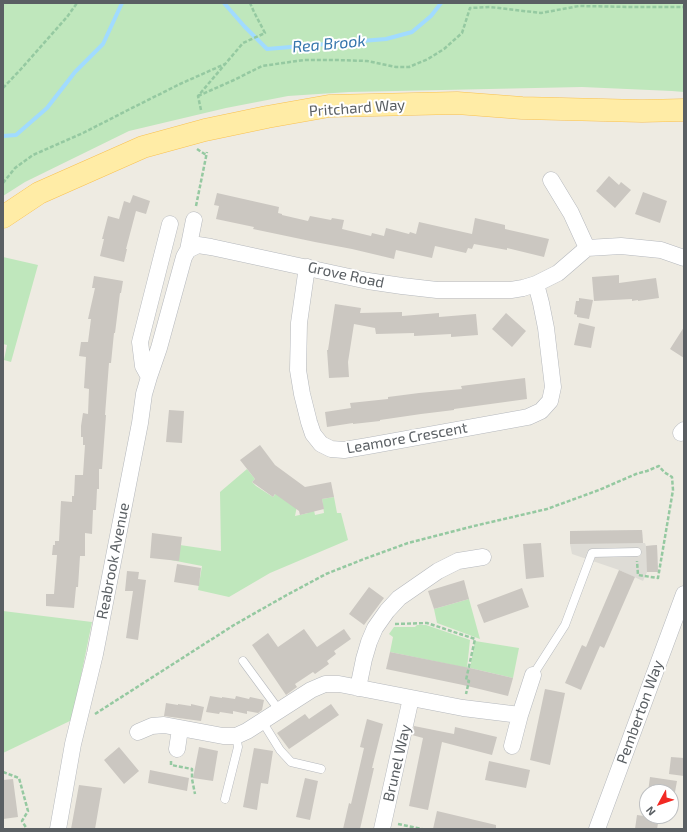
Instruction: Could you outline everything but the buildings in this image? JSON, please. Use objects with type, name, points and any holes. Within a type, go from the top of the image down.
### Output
[{"type":"main road","name":"Pritchard Way","points":[[3,216],[39,193],[143,147],[205,130],[329,106],[457,103],[522,108],[642,111],[684,110]]},
{"type":"street","points":[[552,180],[571,213],[587,248],[621,246],[661,250],[684,258]]},
{"type":"street","points":[[188,250],[194,220]]},
{"type":"street","points":[[149,377],[143,366],[140,342],[170,224]]},
{"type":"street","name":"Grove Road","points":[[188,250],[198,245],[211,246],[334,274],[402,286],[437,290],[511,290],[536,284],[558,273],[587,248]]},
{"type":"street","name":"Reabrook Avenue","points":[[58,829],[73,744],[95,654],[140,424],[144,394],[159,348],[184,257],[188,250]]},
{"type":"street","name":"Leamore Crescent","points":[[306,267],[299,323],[298,370],[302,394],[313,434],[321,444],[331,449],[344,450],[528,417],[541,411],[550,401],[553,387],[546,328],[536,284]]},
{"type":"street","points":[[358,688],[364,659],[375,628],[381,618],[399,598],[438,571],[458,561],[483,557]]},
{"type":"street","name":"Pemberton Way","points":[[597,829],[684,594]]},
{"type":"street","points":[[512,746],[533,675]]},
{"type":"street","points":[[138,732],[152,726],[164,725],[223,736],[236,736],[247,731],[311,690],[325,684],[339,684],[463,708],[520,715]]},
{"type":"street","name":"Brunel Way","points":[[383,825],[411,698]]},
{"type":"street","points":[[177,749],[180,729]]},
{"type":"lane","points":[[533,675],[565,625],[592,553],[637,552]]},
{"type":"lane","points":[[243,661],[279,710]]},
{"type":"lane","points":[[262,721],[280,750],[291,762],[321,769]]},
{"type":"lane","points":[[225,799],[238,747],[236,736]]},
{"type":"path","points":[[3,88],[67,17],[77,3]]},
{"type":"path","points":[[198,96],[243,44],[265,33],[250,3]]},
{"type":"path","points":[[198,96],[262,66],[304,60],[367,61],[396,67],[409,67],[428,59],[444,49],[462,32],[470,8],[490,7],[541,12],[579,6],[684,7]]},
{"type":"path","points":[[3,183],[15,168],[33,155],[83,133],[180,84],[225,64]]},
{"type":"path","points":[[198,96],[201,110]]},
{"type":"path","points":[[199,151],[206,156]]},
{"type":"path","points":[[194,220],[207,152]]},
{"type":"path","points":[[77,726],[234,625],[326,574],[408,543],[547,509],[659,466],[664,472],[672,477],[674,490],[658,578],[638,575],[637,552]]},
{"type":"path","points":[[381,618],[392,624],[427,623],[475,639],[466,680],[469,681],[463,708]]},
{"type":"path","points":[[177,749],[172,754],[171,765],[192,770],[195,794]]},
{"type":"path","points":[[3,772],[18,778],[28,811],[22,821],[27,829]]},
{"type":"path","points":[[383,825],[422,829]]},
{"type":"shaded area","points":[[642,530],[643,543],[645,543],[646,546],[657,545],[658,572],[647,572],[643,581],[619,570],[572,554],[570,531]]},
{"type":"green space","points":[[3,3],[684,3],[684,92],[582,87],[349,92],[288,96],[226,108],[129,131],[25,182],[3,196]]},
{"type":"green space","points":[[3,257],[38,265],[11,362],[4,360],[7,345],[3,344]]},
{"type":"green space","points":[[247,469],[255,479],[252,482],[273,497],[277,492],[298,501],[295,516],[308,513],[305,499],[311,497],[315,515],[324,513],[322,499],[334,497],[337,513],[341,513],[348,540],[270,573],[229,597],[198,590],[202,566],[171,560],[173,544],[221,551],[220,492]]},
{"type":"green space","points":[[469,599],[480,639],[437,623],[434,609]]},
{"type":"green space","points":[[3,611],[92,622],[72,720],[3,753]]},
{"type":"green space","points":[[417,625],[426,625],[470,640],[467,668],[390,652],[393,637],[389,634],[394,627],[415,627]]},
{"type":"green space","points":[[475,641],[519,648],[513,678],[470,668]]},
{"type":"waterway","name":"Rea Brook","points":[[3,136],[16,135],[47,108],[75,72],[103,44],[122,3]]},
{"type":"waterway","name":"Rea Brook","points":[[224,3],[267,49],[386,39],[412,32],[431,16],[441,3]]}]
